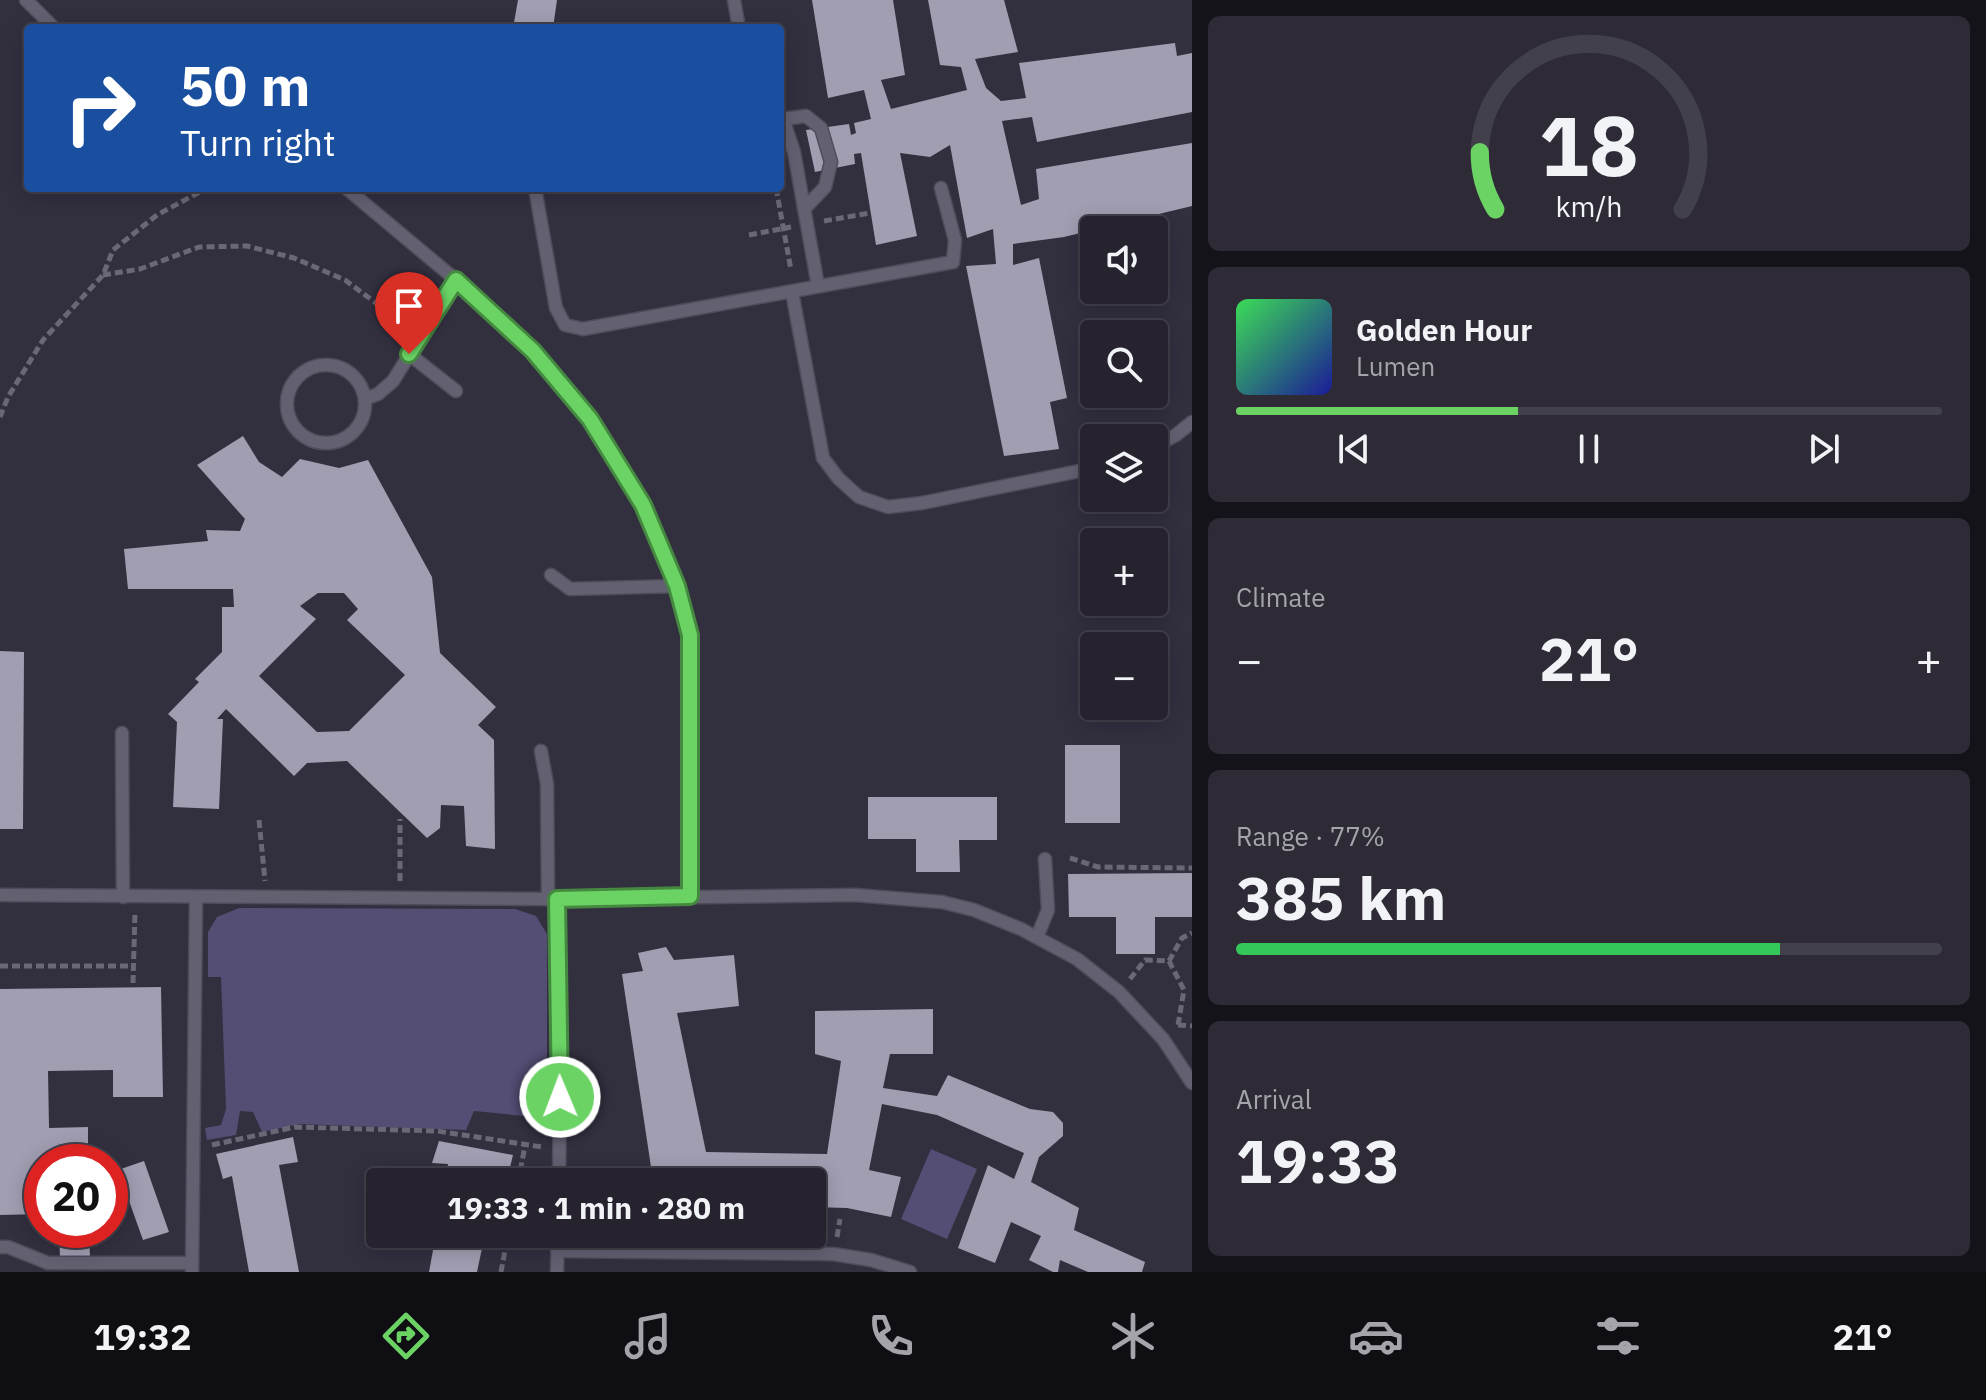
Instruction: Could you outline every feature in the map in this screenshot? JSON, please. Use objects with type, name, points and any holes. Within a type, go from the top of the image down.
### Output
[{"type":"lane","points":[[26,0],[50,24]]},
{"type":"lane","points":[[734,0],[738,24]]},
{"type":"lane","points":[[784,119],[806,116],[821,128],[831,162],[825,187],[804,209]]},
{"type":"lane","points":[[784,124],[794,152],[818,286]]},
{"type":"lane","points":[[536,192],[556,308],[565,325],[583,329],[953,262],[955,240],[941,188]]},
{"type":"lane","points":[[351,192],[456,280],[533,351],[590,419],[643,505],[677,586],[690,635],[690,896]]},
{"type":"lane","points":[[365,399],[378,394],[393,381],[456,280]]},
{"type":"lane","points":[[792,292],[823,458],[838,478],[859,497],[888,507],[1080,471]]},
{"type":"lane","points":[[409,354],[456,391]]},
{"type":"lane","points":[[331,364],[354,376],[365,399],[360,425],[351,435],[326,444],[313,442],[302,435],[287,414],[289,388],[306,369],[318,365],[331,364]]},
{"type":"lane","points":[[1168,439],[1192,422]]},
{"type":"lane","points":[[551,575],[570,589],[677,586]]},
{"type":"lane","points":[[122,733],[129,897]]},
{"type":"lane","points":[[541,751],[547,784],[553,899],[559,1168]]},
{"type":"lane","points":[[1037,937],[1048,910],[1045,859]]},
{"type":"lane","points":[[0,895],[553,899],[903,897],[942,902],[974,910],[1037,937],[1077,959],[1119,992],[1163,1039],[1192,1083]]},
{"type":"lane","points":[[0,1247],[8,1247],[48,1263],[192,1268],[196,898]]},
{"type":"lane","points":[[557,1248],[557,1272]]},
{"type":"lane","points":[[557,1251],[833,1254],[871,1260],[910,1272]]},
{"type":"path","points":[[0,417],[43,340],[103,275],[113,250],[157,215],[197,192]]},
{"type":"path","points":[[777,192],[791,270]]},
{"type":"path","points":[[749,235],[783,229]]},
{"type":"path","points":[[103,275],[140,269],[199,247],[247,246],[294,258],[345,280],[419,335]]},
{"type":"path","points":[[400,819],[400,898]]},
{"type":"path","points":[[259,820],[267,898]]},
{"type":"path","points":[[1070,858],[1098,867],[1192,868]]},
{"type":"path","points":[[129,897],[133,983]]},
{"type":"path","points":[[1169,961],[1182,938],[1192,933]]},
{"type":"path","points":[[1119,992],[1145,960],[1169,961]]},
{"type":"path","points":[[1163,1039],[1178,1025],[1184,990],[1169,961]]},
{"type":"path","points":[[0,966],[133,966]]},
{"type":"path","points":[[1184,990],[1192,991]]},
{"type":"path","points":[[1178,1025],[1192,1026]]},
{"type":"path","points":[[193,1149],[295,1127],[437,1131],[525,1146],[559,1147]]},
{"type":"path","points":[[521,1168],[525,1146]]},
{"type":"path","points":[[501,1272],[505,1248]]},
{"type":"shaded area","points":[[239,908],[515,909],[536,916],[547,934],[547,1079],[526,1079],[524,1116],[474,1111],[466,1130],[299,1124],[262,1132],[253,1112],[240,1111],[236,1135],[207,1140],[205,1128],[221,1125],[226,1109],[221,977],[208,977],[208,932],[217,917]]},
{"type":"shaded area","points":[[931,1149],[977,1169],[947,1239],[901,1219]]},
{"type":"building","points":[[518,0],[557,0],[554,24],[514,24]]},
{"type":"building","points":[[812,0],[893,0],[905,75],[881,80],[891,109],[967,90],[961,67],[940,65],[928,0],[1004,0],[1018,52],[975,59],[986,88],[1001,101],[1026,98],[1019,63],[1175,43],[1177,56],[1192,53],[1192,112],[1037,142],[1032,117],[1002,121],[1021,205],[1039,199],[1036,169],[1192,143],[1192,206],[1151,216],[1080,216],[1080,233],[1013,244],[1013,265],[1039,258],[1067,398],[1050,402],[1059,449],[1004,456],[966,266],[996,264],[993,229],[967,238],[950,145],[930,157],[900,153],[917,236],[876,245],[861,153],[854,154],[855,164],[815,172],[806,130],[849,124],[851,135],[856,133],[854,123],[871,119],[864,90],[828,98]]},
{"type":"building","points":[[243,436],[259,462],[282,477],[300,459],[339,468],[368,460],[432,577],[440,653],[496,707],[478,725],[494,740],[495,849],[466,846],[464,806],[441,805],[440,828],[427,838],[347,761],[307,763],[294,776],[226,709],[217,719],[223,719],[219,809],[173,807],[177,722],[168,714],[199,682],[195,679],[222,652],[222,607],[234,607],[233,589],[128,589],[124,549],[208,541],[206,530],[240,531],[245,519],[197,465]],"holes":[[[318,593],[344,593],[358,609],[347,620],[405,675],[349,731],[317,732],[259,676],[316,619],[300,606]]]},
{"type":"building","points":[[0,651],[24,652],[23,829],[0,829]]},
{"type":"building","points":[[1065,745],[1120,745],[1120,823],[1065,823]]},
{"type":"building","points":[[868,797],[997,797],[997,840],[959,840],[960,872],[916,872],[916,839],[868,839]]},
{"type":"building","points":[[1192,873],[1192,917],[1155,917],[1155,954],[1116,954],[1116,917],[1069,917],[1068,874]]},
{"type":"building","points":[[666,947],[674,960],[734,955],[739,1006],[677,1013],[706,1152],[827,1154],[841,1061],[815,1054],[815,1011],[933,1009],[933,1054],[890,1054],[883,1088],[937,1096],[948,1075],[1030,1109],[1053,1112],[1063,1123],[1063,1136],[1039,1157],[1031,1182],[1079,1208],[1074,1230],[1145,1262],[1142,1272],[1088,1272],[1060,1260],[1058,1272],[1053,1272],[1029,1260],[1041,1236],[1011,1222],[995,1263],[958,1248],[988,1165],[1014,1179],[1024,1153],[937,1115],[882,1104],[869,1170],[901,1177],[891,1217],[847,1208],[826,1207],[826,1168],[648,1168],[651,1167],[622,974],[643,971],[638,953]]},
{"type":"building","points":[[161,987],[163,1097],[113,1097],[113,1070],[48,1071],[49,1128],[88,1127],[88,1144],[24,1144],[24,1214],[0,1215],[0,989]]},
{"type":"building","points":[[293,1137],[298,1162],[279,1165],[299,1272],[249,1272],[232,1176],[223,1179],[216,1154]]},
{"type":"building","points":[[439,1141],[513,1155],[510,1168],[447,1168],[448,1164],[432,1163]]},
{"type":"building","points":[[144,1161],[169,1232],[143,1240],[128,1198],[128,1167]]},
{"type":"building","points":[[60,1248],[90,1248],[90,1257],[60,1257]]},
{"type":"building","points":[[433,1248],[482,1248],[477,1272],[429,1272]]},
{"type":"route","points":[[409,354],[456,280],[533,351],[590,419],[643,505],[677,586],[690,635],[690,896],[557,899],[560,1097]]}]
